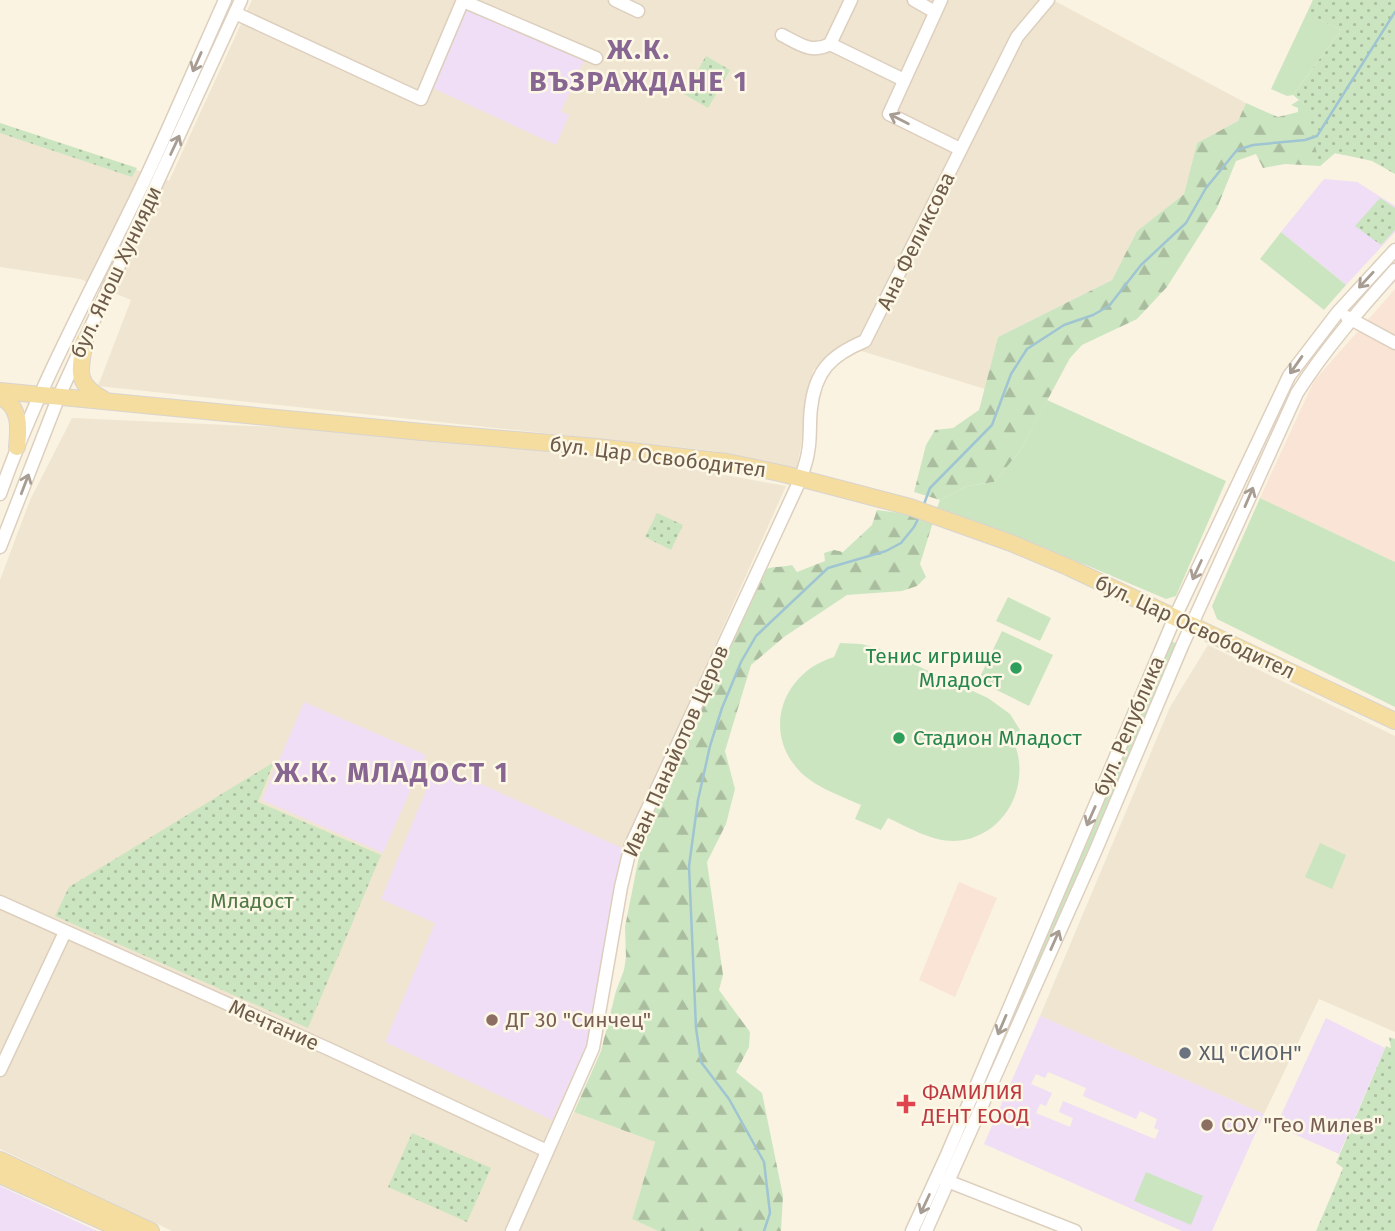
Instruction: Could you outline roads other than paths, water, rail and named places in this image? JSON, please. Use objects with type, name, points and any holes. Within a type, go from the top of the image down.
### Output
[{"type":"main road","points":[[85,341],[81,379],[91,392],[106,400]]},
{"type":"main road","name":"бул. Цар Освободител","points":[[0,391],[668,454],[727,462],[801,478],[935,515],[1068,567],[1395,721]]},
{"type":"main road","points":[[0,397],[12,407],[18,418],[17,447]]},
{"type":"main road","points":[[0,1160],[150,1231]]},
{"type":"main road","points":[[0,1175],[124,1231]]},
{"type":"street","name":"бул. Янош Хунияди","points":[[0,494],[17,447],[146,177],[225,0]]},
{"type":"street","name":"бул. Янош Хунияди","points":[[0,547],[59,396],[241,0]]},
{"type":"street","points":[[235,13],[421,99],[463,0],[596,58]]},
{"type":"street","points":[[615,0],[638,11]]},
{"type":"street","points":[[782,36],[810,50],[821,49],[830,44],[851,0]]},
{"type":"street","points":[[914,0],[938,6],[888,114],[960,149]]},
{"type":"street","name":"Ана Феликсова","points":[[801,478],[809,451],[811,407],[825,366],[837,355],[865,341],[1017,37],[1048,0]]},
{"type":"street","points":[[830,44],[904,80]]},
{"type":"street","name":"бул. Република","points":[[926,1231],[943,1179],[1175,617],[1289,376],[1338,312],[1395,250]]},
{"type":"street","name":"бул. Република","points":[[912,1231],[943,1179],[1095,852],[1138,746],[1297,393],[1351,320],[1395,270]]},
{"type":"street","points":[[1338,312],[1395,343]]},
{"type":"street","name":"Иван Панайотов Церов","points":[[512,1231],[593,1048],[621,887],[631,845],[801,478]]},
{"type":"street","name":"Мечтание","points":[[0,902],[322,1046],[547,1151]]},
{"type":"street","points":[[0,1070],[65,932]]},
{"type":"street","points":[[943,1179],[1075,1231]]},
{"type":"waterway","points":[[924,504],[930,488],[992,425],[1011,374],[1027,349],[1064,325],[1109,306],[1141,265],[1186,223],[1206,188],[1237,150],[1253,145],[1305,140],[1317,136],[1395,12]]},
{"type":"waterway","points":[[764,1231],[770,1213],[764,1162],[729,1099],[701,1062],[696,1028],[689,866],[698,800],[722,708],[741,662],[756,636],[828,568],[886,551],[901,543],[919,517]]},
{"type":"place","name":"Тенис игрище Младост","points":[[1016,668]]},
{"type":"place","name":"Стадион Младост","points":[[899,738]]},
{"type":"place","name":"ДГ 30 \"Синчец\"","points":[[492,1020]]},
{"type":"place","name":"ХЦ \"СИОН\"","points":[[1185,1053]]},
{"type":"place","name":"ФАМИЛИЯ ДЕНТ ЕООД","points":[[906,1104]]},
{"type":"place","name":"СОУ \"Гео Милев\"","points":[[1207,1125]]},
{"type":"district","name":"Ж.К. ВЪЗРАЖДАНЕ 1","points":[[639,65]]},
{"type":"district","name":"Ж.К. МЛАДОСТ 1","points":[[392,772]]},
{"type":"park label","name":"Младост","points":[[252,901]]}]
